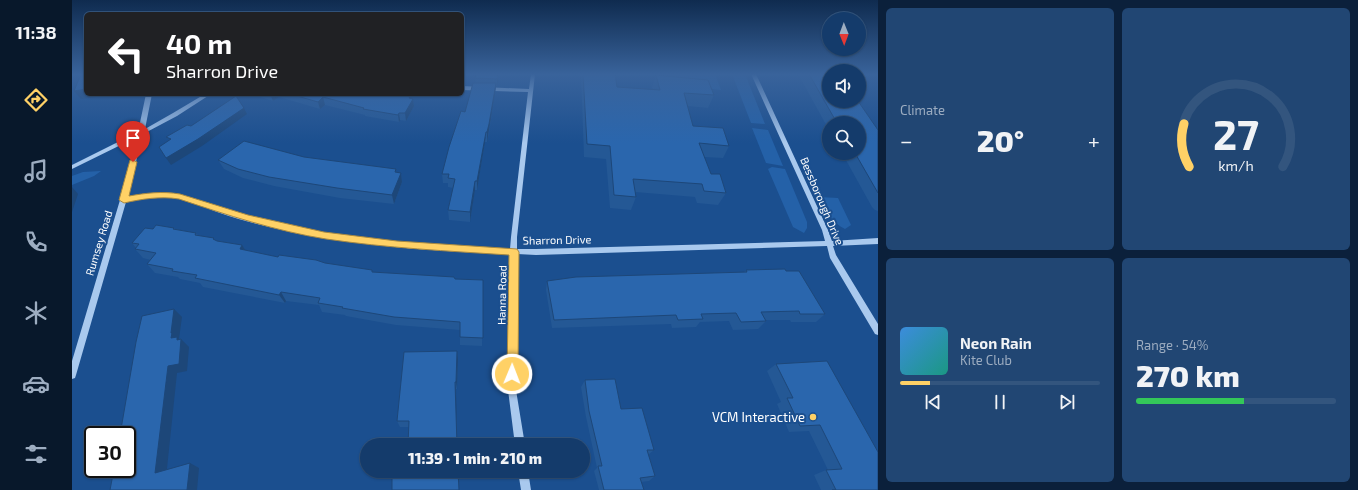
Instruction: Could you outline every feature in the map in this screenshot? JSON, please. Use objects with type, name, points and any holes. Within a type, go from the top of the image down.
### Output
[{"type":"street","name":"Rumsey Road","points":[[72,375],[124,200],[141,134],[148,97]]},
{"type":"street","points":[[72,167],[141,134],[204,97]]},
{"type":"street","name":"Hanna Road","points":[[519,438],[512,390],[514,237],[530,97]]},
{"type":"street","name":"Bessborough Drive","points":[[764,97],[825,230],[833,256],[878,331]]},
{"type":"street","name":"Sharron Drive","points":[[124,200],[147,196],[180,196],[247,218],[324,235],[397,245],[514,252],[602,251],[878,241]]},
{"type":"street","points":[[525,478],[526,490]]},
{"type":"shaded area","points":[[741,97],[754,97],[765,124],[751,123]]},
{"type":"shaded area","points":[[752,128],[768,130],[783,166],[766,163]]},
{"type":"shaded area","points":[[772,167],[785,169],[807,222],[807,228],[804,233],[793,227],[768,169]]},
{"type":"shaded area","points":[[101,171],[94,176],[72,185],[72,176],[83,172]]},
{"type":"shaded area","points":[[819,197],[838,198],[851,225],[845,229],[836,223]]},
{"type":"building","points":[[235,97],[237,97],[244,108],[198,139],[166,158],[159,147],[171,139],[166,137],[187,125],[191,126]]},
{"type":"building","points":[[300,97],[410,97],[409,98],[413,99],[405,113],[399,113],[398,115],[363,109],[364,108],[323,97],[318,102]]},
{"type":"building","points":[[469,97],[494,97],[477,181],[475,181],[470,212],[448,210],[455,179],[448,178],[449,174],[442,174],[461,111],[465,112]]},
{"type":"building","points":[[584,97],[685,97],[693,126],[723,128],[729,146],[699,143],[711,174],[720,174],[726,193],[704,191],[702,184],[633,179],[636,197],[614,195],[610,146],[587,144]]},
{"type":"building","points":[[828,108],[863,108],[878,130],[878,193],[859,160],[866,160],[866,116],[833,116]]},
{"type":"building","points":[[244,141],[304,157],[396,169],[395,172],[401,173],[392,195],[269,177],[238,169],[218,160]]},
{"type":"building","points":[[156,225],[196,233],[195,235],[214,238],[213,239],[217,241],[242,245],[240,249],[278,257],[279,255],[316,260],[325,263],[372,270],[372,272],[483,280],[483,338],[460,337],[460,322],[394,317],[342,308],[343,307],[318,303],[320,298],[281,292],[279,295],[195,278],[197,275],[172,271],[173,269],[147,264],[156,253],[135,249],[139,244],[132,243],[145,228],[153,229]]},
{"type":"building","points":[[785,269],[786,271],[799,271],[825,314],[800,314],[799,311],[761,312],[766,321],[741,322],[736,313],[701,314],[703,319],[678,320],[676,315],[554,320],[547,281],[576,277],[747,272],[746,270]]},
{"type":"building","points":[[174,309],[171,338],[177,337],[177,340],[181,339],[179,364],[168,366],[155,473],[190,463],[187,490],[110,490],[112,478],[136,478],[136,426],[122,426],[142,316]]},
{"type":"building","points":[[457,351],[455,382],[457,438],[408,438],[409,421],[397,421],[404,352]]},
{"type":"building","points":[[827,361],[878,452],[878,490],[836,490],[826,470],[842,469],[820,425],[800,426],[787,398],[793,398],[776,364]]},
{"type":"building","points":[[615,379],[621,409],[642,408],[654,450],[647,450],[655,476],[640,478],[644,490],[604,490],[598,466],[602,466],[589,411],[585,380]]},
{"type":"building","points":[[392,478],[458,478],[459,490],[392,490]]},
{"type":"place","name":"VCM Interactive","points":[[813,417]]},
{"type":"route","points":[[133,162],[124,200],[158,194],[180,196],[247,218],[324,235],[397,245],[514,252],[512,374]]}]
